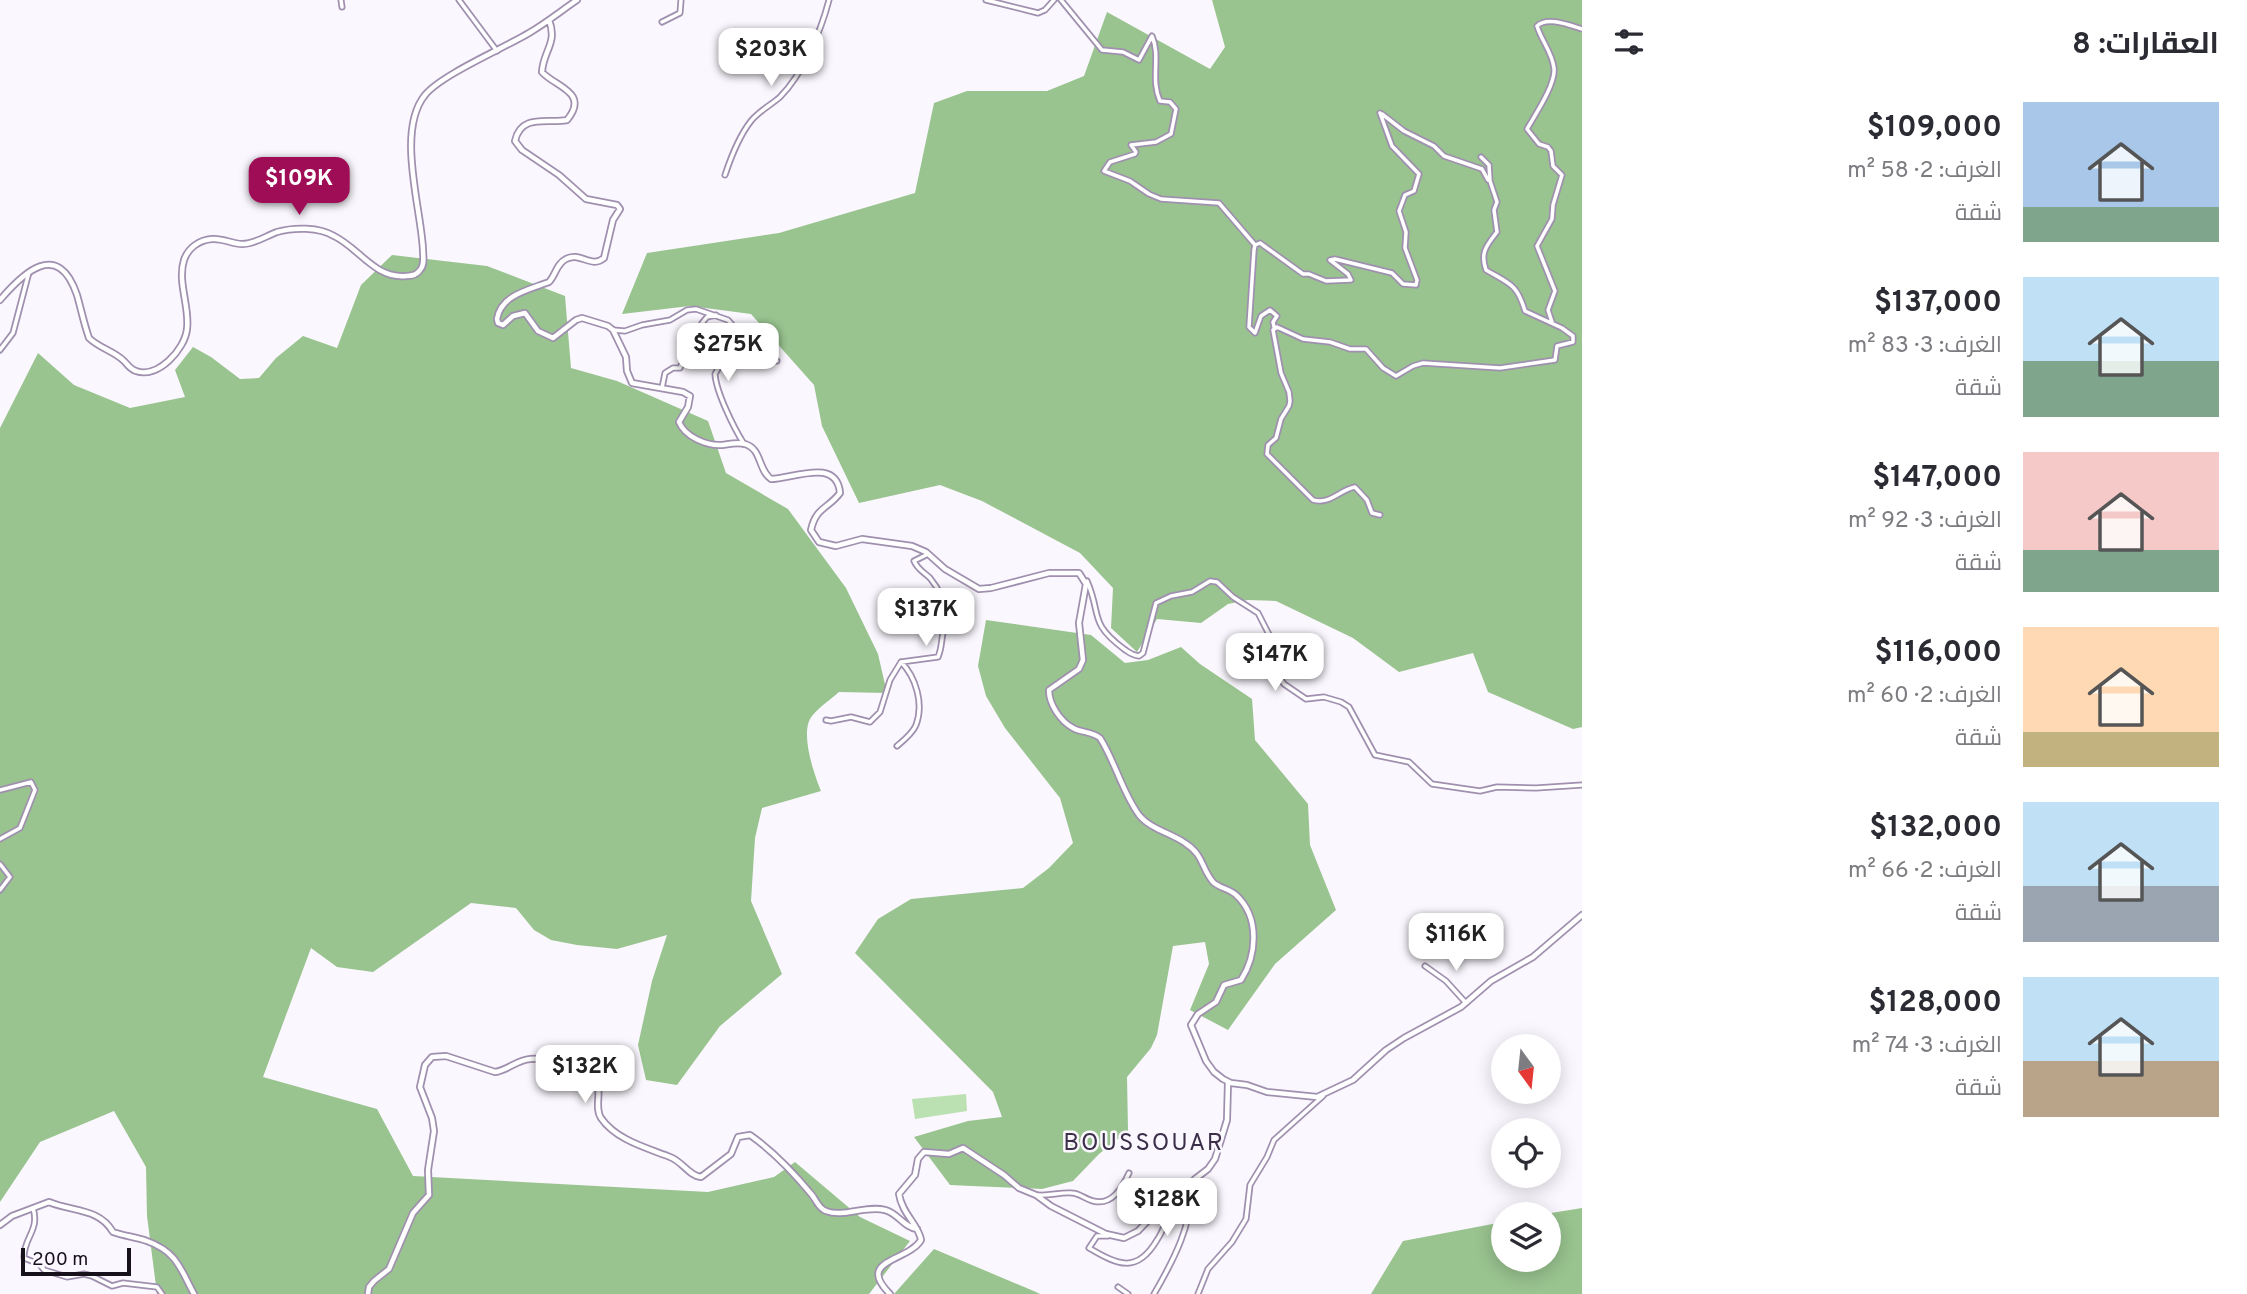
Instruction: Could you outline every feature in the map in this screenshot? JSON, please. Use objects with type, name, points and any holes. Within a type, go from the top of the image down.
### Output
[{"type":"street","points":[[341,0],[342,6]]},
{"type":"street","points":[[459,0],[497,51]]},
{"type":"street","points":[[0,300],[29,270],[48,265],[57,267],[65,274],[76,293],[89,338],[93,343],[122,359],[132,369],[148,372],[169,361],[185,339],[187,328],[183,265],[190,249],[208,239],[221,238],[243,244],[289,230],[325,232],[336,236],[374,267],[398,276],[416,274],[423,264],[411,134],[416,110],[424,96],[432,88],[549,20],[578,0]]},
{"type":"street","points":[[662,22],[680,13],[681,0]]},
{"type":"street","points":[[725,175],[750,121],[779,98],[794,79],[823,23],[829,0]]},
{"type":"street","points":[[986,0],[1038,13],[1054,0]]},
{"type":"street","points":[[1061,0],[1102,50],[1123,52],[1139,60],[1152,36],[1157,53],[1156,92],[1160,101],[1170,102],[1176,109],[1171,134],[1156,142],[1131,145],[1135,154],[1110,162],[1104,171],[1130,181],[1161,199],[1219,203],[1255,246],[1249,327],[1255,333],[1261,316],[1270,310],[1277,316],[1273,322],[1273,333],[1290,401],[1276,438],[1268,446],[1267,454],[1313,500],[1328,501],[1355,487],[1367,500],[1372,513],[1380,515]]},
{"type":"street","points":[[549,20],[553,39],[542,72],[568,90],[572,95],[573,106],[566,120],[539,120],[529,123],[518,132],[515,141],[522,150],[559,174],[586,199],[617,205],[620,209],[612,220],[604,258],[591,262],[578,257],[565,259],[549,282],[501,304],[497,319],[503,325],[513,316],[525,313],[533,326],[548,338],[558,336],[571,323],[582,318],[613,330],[625,331],[670,320],[687,310],[696,309],[718,315],[735,325],[743,339],[758,354]]},
{"type":"street","points":[[1553,324],[1548,310],[1555,291],[1537,246],[1552,219],[1553,205],[1562,175],[1553,166],[1548,147],[1539,144],[1527,130],[1539,110],[1554,71],[1546,43],[1537,26],[1549,20],[1582,29]]},
{"type":"street","points":[[1255,246],[1260,243],[1303,274],[1326,281],[1352,280],[1330,260],[1335,259],[1392,273],[1403,284],[1416,285],[1417,280],[1405,248],[1406,232],[1399,211],[1405,195],[1414,191],[1419,174],[1392,146],[1380,113],[1404,131],[1434,146],[1444,156],[1482,169],[1496,198]]},
{"type":"street","points":[[1274,327],[1280,327],[1303,339],[1330,342],[1350,349],[1366,349],[1383,369],[1398,376],[1423,363],[1500,368],[1554,361],[1557,346],[1574,340],[1567,330],[1525,311],[1520,294],[1514,287],[1486,271],[1483,254],[1497,232],[1494,210],[1496,198],[1490,181],[1489,165],[1481,157]]},
{"type":"street","points":[[0,350],[13,333],[29,270]]},
{"type":"street","points":[[19,279],[28,282]]},
{"type":"street","points":[[702,323],[710,316],[718,315]]},
{"type":"street","points":[[613,330],[626,357],[627,371],[632,383],[683,392],[690,396],[688,407],[679,422],[690,436],[711,444],[744,444]]},
{"type":"street","points":[[662,388],[665,373],[673,368],[680,368],[687,351]]},
{"type":"street","points":[[777,361],[758,354],[733,355],[723,362],[715,374],[717,389],[744,444],[757,454],[762,468],[771,479],[816,472],[829,474],[835,480],[840,494],[817,513],[813,520],[811,530],[819,542],[836,546],[862,539],[912,546],[979,589],[1049,573],[1073,573],[1083,577],[1089,585],[1100,626],[1108,637],[1134,656],[1143,653],[1156,603],[1171,596],[1192,592],[1210,581],[1217,582],[1233,597],[1258,613],[1278,652],[1280,678],[1284,684],[1306,699],[1324,697],[1349,707],[1375,755],[1409,762],[1432,784],[1480,791],[1497,787],[1582,785]]},
{"type":"street","points":[[901,662],[938,657],[942,631],[949,621],[947,607],[940,593],[914,561],[928,554]]},
{"type":"street","points":[[1083,577],[1086,588],[1079,623],[1083,660],[1079,669],[1049,690],[1052,705],[1074,729],[1094,733],[1100,738],[1138,813],[1149,824],[1173,835],[1196,852],[1212,881],[1240,899],[1254,929],[1252,952],[1241,980],[1224,985],[1216,1002],[1198,1014],[1191,1025],[1206,1061],[1214,1072],[1228,1082],[1267,1092],[1306,1097],[1325,1094]]},
{"type":"street","points":[[826,720],[831,722],[851,717],[870,722],[874,720],[884,702],[890,680],[901,662]]},
{"type":"street","points":[[897,746],[916,725],[918,706],[914,678],[901,662]]},
{"type":"street","points":[[0,790],[30,782],[35,788],[20,828],[0,839]]},
{"type":"street","points":[[0,864],[10,877],[0,890]]},
{"type":"street","points":[[1198,1294],[1208,1269],[1232,1242],[1246,1219],[1250,1185],[1274,1140],[1325,1094],[1362,1074],[1377,1058],[1404,1038],[1466,1003],[1499,976],[1533,957],[1582,915]]},
{"type":"street","points":[[1425,966],[1447,981],[1466,1003]]},
{"type":"street","points":[[368,1294],[374,1281],[389,1269],[413,1213],[429,1195],[428,1170],[434,1131],[420,1087],[425,1065],[438,1055],[458,1058],[495,1072],[529,1059],[579,1064],[596,1077],[598,1111],[605,1123],[632,1142],[676,1159],[694,1176],[701,1177],[713,1165],[727,1157],[738,1137],[750,1135],[774,1154],[814,1197],[821,1209],[840,1213],[881,1209],[891,1212],[905,1225],[917,1228]]},
{"type":"street","points":[[1191,1207],[1184,1215],[1168,1221],[1149,1255],[1136,1262],[1125,1264],[1112,1261],[1089,1248],[1097,1236],[1131,1236],[1162,1206],[1174,1203],[1190,1184],[1208,1169],[1227,1119],[1228,1082]]},
{"type":"street","points":[[890,1294],[880,1284],[877,1274],[889,1260],[918,1245],[921,1235],[904,1211],[899,1194],[915,1175],[918,1159],[924,1152],[949,1154],[963,1148],[1019,1188],[1110,1236]]},
{"type":"street","points":[[1036,1195],[1072,1193],[1090,1200],[1106,1201],[1116,1194],[1129,1173]]},
{"type":"street","points":[[1154,1294],[1190,1216],[1190,1184]]},
{"type":"street","points":[[0,1224],[12,1216],[49,1202],[63,1208],[96,1214],[113,1232],[145,1240],[161,1247],[177,1259],[194,1294]]},
{"type":"street","points":[[33,1208],[36,1222],[26,1244],[24,1258],[39,1264],[44,1270],[66,1277],[83,1274],[112,1286],[123,1283],[157,1287],[162,1294]]},
{"type":"street","points":[[1118,1287],[1128,1294]]},
{"type":"green space","points":[[1212,0],[1582,0],[1582,727],[1573,729],[1488,692],[1473,653],[1399,672],[1353,638],[1276,601],[1248,600],[1228,604],[1201,623],[1157,619],[1137,652],[1111,628],[1113,588],[1080,553],[982,501],[940,485],[859,503],[822,426],[814,385],[751,314],[690,306],[622,314],[647,253],[779,233],[915,193],[934,103],[967,91],[1047,91],[1084,76],[1107,12],[1210,69],[1225,47]]},
{"type":"green space","points":[[392,255],[487,266],[565,296],[571,368],[617,381],[708,421],[726,473],[788,509],[846,588],[878,654],[887,693],[839,692],[819,708],[810,719],[807,735],[812,765],[821,791],[762,808],[755,838],[751,901],[782,974],[720,1026],[677,1085],[646,1080],[638,1045],[652,981],[667,935],[617,949],[577,945],[551,940],[534,930],[516,908],[471,903],[373,972],[337,967],[311,948],[263,1077],[377,1109],[413,1176],[708,1192],[774,1177],[795,1162],[860,1217],[910,1241],[869,1294],[157,1294],[147,1216],[146,1167],[114,1111],[40,1142],[0,1202],[0,428],[38,353],[74,385],[130,408],[185,397],[175,370],[193,347],[240,379],[259,378],[276,358],[303,336],[337,348],[361,285]]},
{"type":"green space","points":[[986,620],[1091,635],[1125,663],[1148,660],[1181,647],[1200,664],[1252,699],[1255,740],[1308,804],[1310,845],[1336,910],[1275,964],[1228,1030],[1190,1010],[1209,964],[1205,942],[1173,946],[1157,1035],[1151,1048],[1127,1077],[1128,1131],[1099,1154],[1073,1181],[1042,1189],[950,1185],[914,1137],[968,1121],[1002,1117],[993,1092],[855,953],[878,919],[911,899],[1023,888],[1049,868],[1073,843],[1060,798],[1005,728],[986,696],[978,666]]},
{"type":"green space","points":[[966,1094],[967,1111],[915,1119],[912,1099]]},
{"type":"green space","points":[[1582,1208],[1582,1294],[1371,1294],[1403,1241],[1491,1224],[1491,1272],[1561,1272],[1561,1211]]},
{"type":"green space","points":[[934,1249],[1036,1292],[1040,1294],[894,1294]]},
{"type":"district","name":"BOUSSOUAR","points":[[1144,1144]]}]
